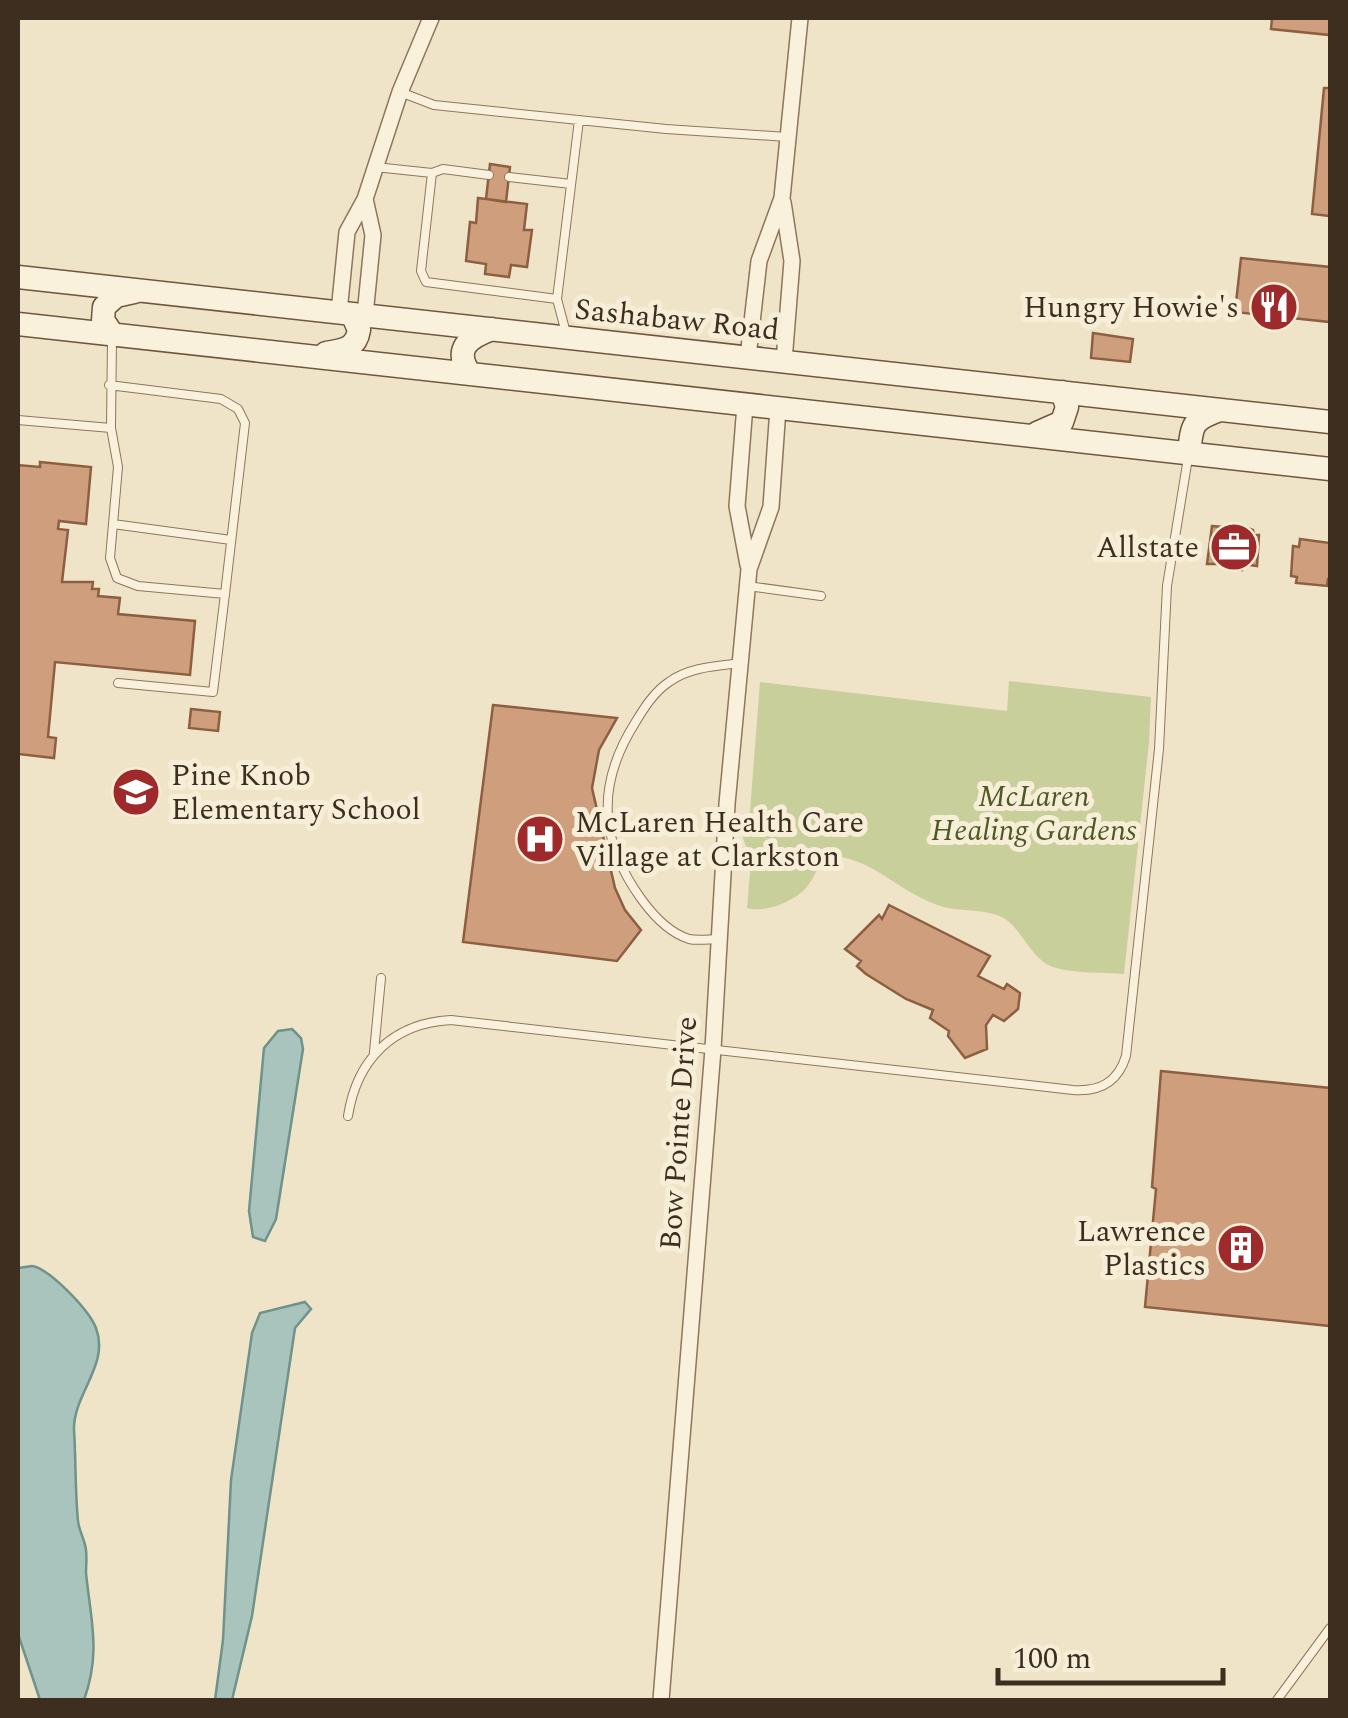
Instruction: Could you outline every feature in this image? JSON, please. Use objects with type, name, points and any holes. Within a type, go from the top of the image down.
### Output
[{"type":"main road","name":"Sashabaw Road","points":[[18,277],[1330,422]]},
{"type":"main road","points":[[113,335],[104,320],[107,302],[142,290]]},
{"type":"main road","points":[[308,356],[341,351],[354,344],[359,330],[352,314]]},
{"type":"main road","points":[[18,324],[1330,469]]},
{"type":"main road","points":[[470,374],[462,362],[464,345],[473,336],[492,329]]},
{"type":"main road","points":[[1029,435],[1062,422],[1067,406],[1062,392]]},
{"type":"main road","points":[[1189,453],[1194,424],[1220,410]]},
{"type":"street","points":[[352,314],[347,232],[366,199],[400,92],[431,18]]},
{"type":"street","points":[[748,357],[757,271],[782,198],[800,18]]},
{"type":"street","points":[[782,198],[792,260],[784,361]]},
{"type":"street","points":[[352,314],[373,235],[366,199]]},
{"type":"street","name":"Bow Pointe Drive","points":[[661,1700],[713,1050],[727,804],[748,577],[737,506],[745,404]]},
{"type":"street","name":"Bow Pointe Drive","points":[[748,577],[771,507],[778,408]]},
{"type":"lane","points":[[400,92],[434,105],[788,138]]},
{"type":"lane","points":[[567,337],[557,298],[578,120]]},
{"type":"lane","points":[[375,167],[489,174]]},
{"type":"lane","points":[[432,173],[421,271],[426,282],[557,298]]},
{"type":"lane","points":[[508,177],[571,184]]},
{"type":"lane","points":[[113,335],[111,428],[118,467],[110,558],[117,578],[138,586],[225,594]]},
{"type":"lane","points":[[110,385],[221,398],[238,408],[244,423],[213,692],[118,683]]},
{"type":"lane","points":[[18,420],[111,428]]},
{"type":"lane","points":[[348,1116],[355,1082],[374,1052],[402,1031],[428,1021],[451,1020],[1087,1091],[1101,1088],[1122,1069],[1126,1056],[1159,749],[1169,569],[1189,453]]},
{"type":"lane","points":[[113,524],[231,540]]},
{"type":"lane","points":[[748,577],[821,596]]},
{"type":"lane","points":[[719,939],[689,939],[662,923],[647,906],[618,865],[606,804],[618,753],[659,690],[687,672],[742,663]]},
{"type":"lane","points":[[374,1052],[380,978]]},
{"type":"lane","points":[[1277,1700],[1330,1628]]},
{"type":"green space","name":"McLaren Healing Gardens","points":[[1009,681],[1151,697],[1124,974],[1053,967],[1039,958],[1005,919],[937,905],[870,867],[842,857],[825,855],[809,884],[790,900],[768,908],[747,908],[751,860],[743,838],[750,811],[760,682],[1007,711]]},
{"type":"water","points":[[292,1029],[301,1038],[303,1049],[276,1219],[265,1241],[253,1237],[249,1211],[264,1048],[278,1031]]},
{"type":"water","points":[[32,1266],[49,1274],[77,1301],[92,1320],[99,1342],[74,1430],[78,1521],[86,1550],[93,1637],[92,1667],[84,1700],[40,1700],[18,1634],[18,1268]]},
{"type":"water","points":[[305,1302],[311,1309],[295,1328],[252,1616],[232,1700],[215,1700],[223,1640],[231,1480],[252,1333],[260,1313]]},
{"type":"building","points":[[1272,18],[1330,18],[1330,35],[1271,29]]},
{"type":"building","points":[[1324,88],[1330,88],[1330,216],[1312,214]]},
{"type":"building","points":[[490,164],[510,167],[506,202],[486,199]]},
{"type":"building","points":[[478,198],[527,204],[524,230],[532,230],[527,267],[511,265],[509,277],[485,274],[486,264],[466,261],[470,222],[476,223]]},
{"type":"building","points":[[1241,258],[1330,267],[1330,322],[1235,312]]},
{"type":"building","points":[[1093,333],[1133,339],[1130,362],[1091,358]]},
{"type":"building","points":[[40,462],[91,467],[86,524],[59,521],[58,529],[68,530],[62,582],[93,582],[92,589],[99,589],[98,596],[120,598],[118,614],[195,621],[190,675],[55,662],[48,737],[56,738],[54,758],[18,754],[18,465],[40,467]]},
{"type":"building","name":"Allstate","points":[[1212,526],[1234,528],[1234,535],[1241,526],[1259,535],[1257,566],[1243,564],[1242,570],[1230,568],[1231,561],[1218,559],[1218,564],[1207,564]]},
{"type":"building","points":[[1300,539],[1330,543],[1327,586],[1296,583],[1297,577],[1291,576],[1293,546],[1299,547]]},
{"type":"building","name":"McLaren Health Care Village at Clarkston","points":[[493,705],[617,718],[599,750],[592,788],[615,888],[625,910],[641,930],[617,961],[463,942]]},
{"type":"building","points":[[191,709],[220,712],[218,731],[189,728]]},
{"type":"building","points":[[889,905],[990,956],[978,976],[1004,989],[1007,984],[1020,993],[1018,1009],[1004,1021],[993,1015],[986,1025],[987,1049],[965,1058],[948,1036],[949,1031],[930,1018],[933,1010],[906,999],[866,974],[857,966],[861,961],[845,949],[879,915],[882,919]]},
{"type":"building","name":"Lawrence Plastics","points":[[1161,1071],[1330,1088],[1330,1326],[1145,1307]]},
{"type":"place","name":"Hungry Howie's","points":[[1274,307]]},
{"type":"place","name":"Allstate","points":[[1234,547]]},
{"type":"place","name":"Pine Knob Elementary School","points":[[136,792]]},
{"type":"place","name":"McLaren Health Care Village at Clarkston","points":[[540,839]]},
{"type":"place","name":"Lawrence Plastics","points":[[1241,1248]]}]
